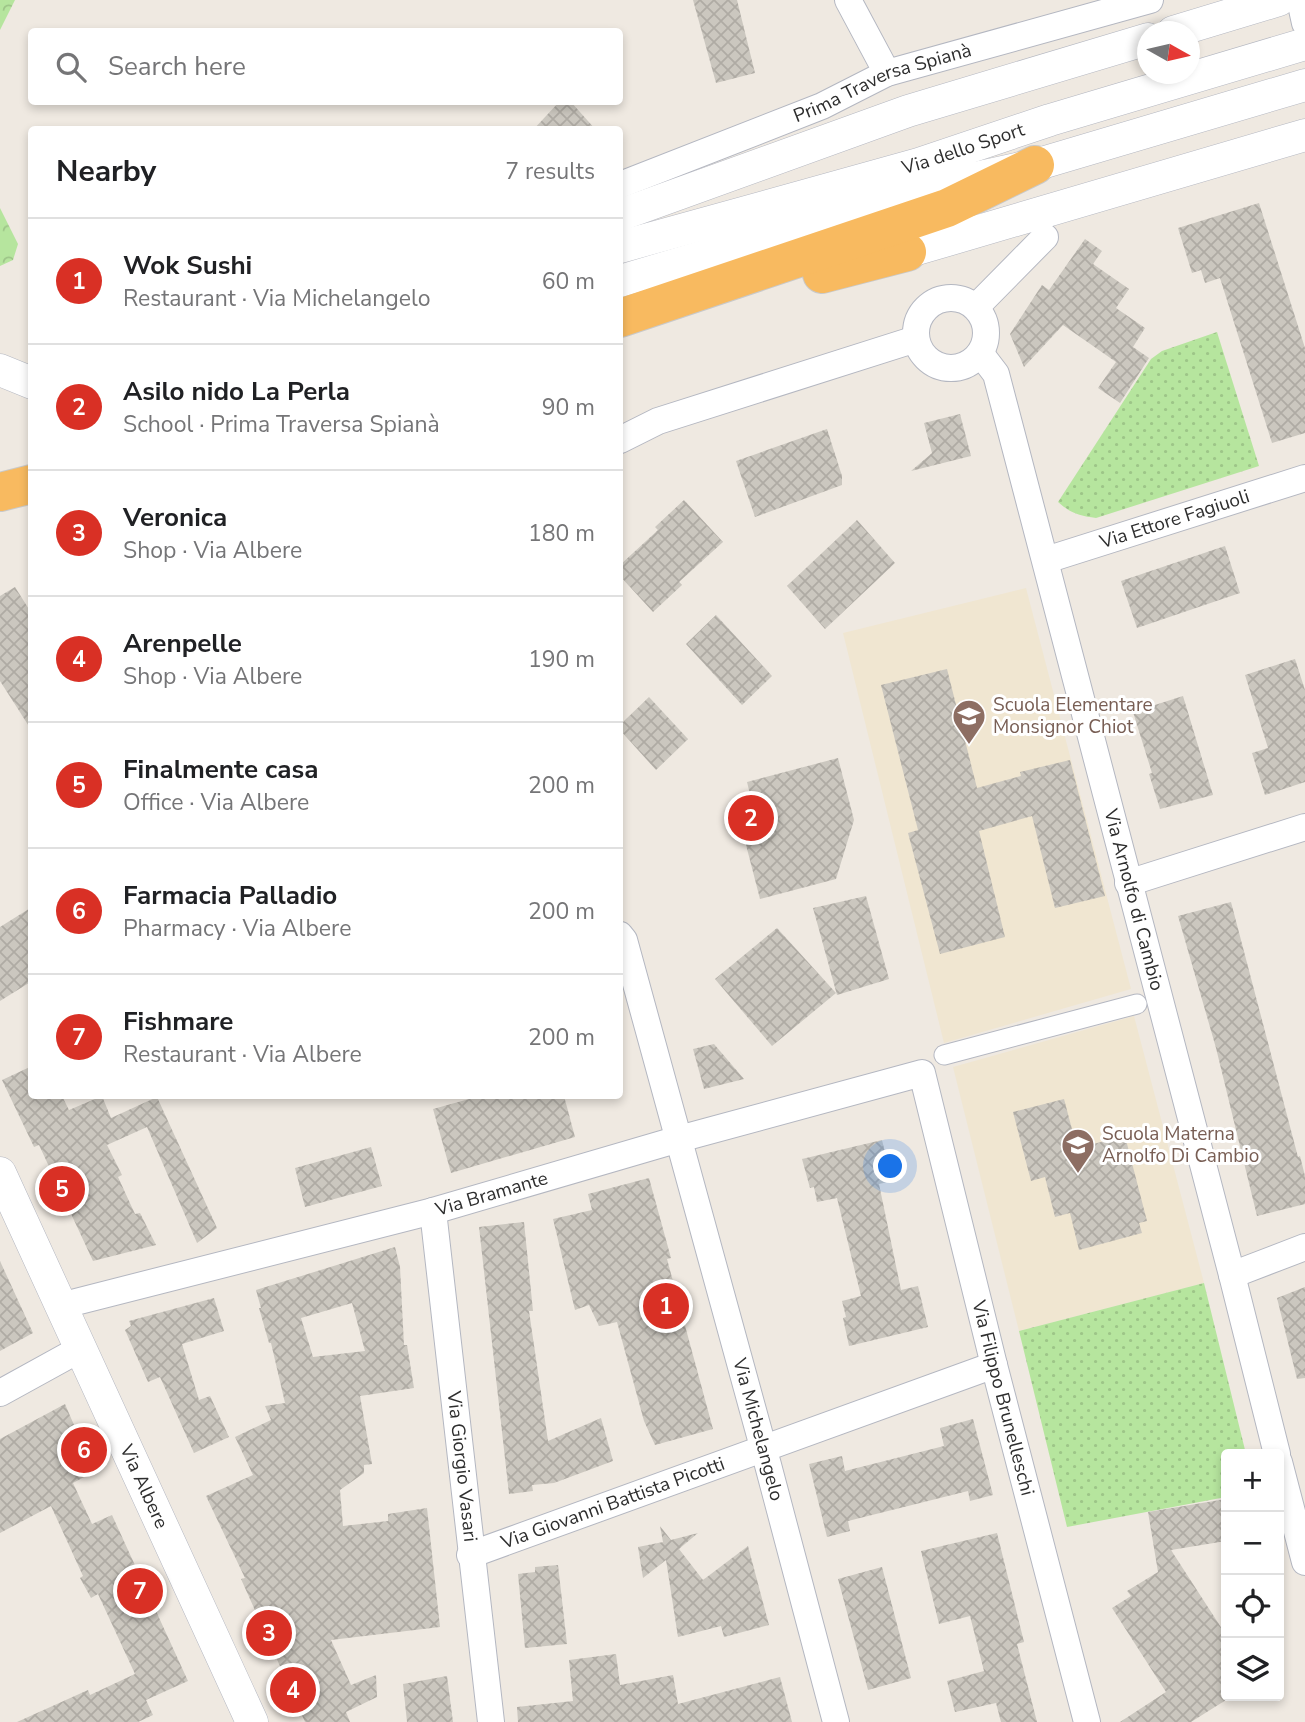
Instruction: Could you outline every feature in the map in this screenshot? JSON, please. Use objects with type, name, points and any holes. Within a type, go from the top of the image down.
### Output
[{"type":"highway","points":[[623,317],[947,208],[1035,165]]},
{"type":"highway","points":[[623,325],[907,252]]},
{"type":"highway","points":[[0,492],[28,485]]},
{"type":"street","points":[[848,0],[887,73]]},
{"type":"street","name":"Prima Traversa Spianà","points":[[623,184],[822,106],[887,73],[1150,0]]},
{"type":"street","points":[[1200,27],[1296,8]]},
{"type":"street","points":[[623,214],[908,111],[1137,42]]},
{"type":"street","name":"Via dello Sport","points":[[623,246],[919,164],[1062,116],[1305,44]]},
{"type":"street","name":"Via dello Sport","points":[[623,280],[944,185],[1035,165],[1305,85]]},
{"type":"street","points":[[907,252],[1305,135]]},
{"type":"street","points":[[976,307],[1045,237]]},
{"type":"street","points":[[956,297],[976,307],[985,324],[986,334],[980,353],[972,362],[949,368],[937,366],[928,360],[916,339],[919,317],[934,301],[945,298],[956,297]]},
{"type":"street","points":[[623,438],[658,421],[916,339]]},
{"type":"street","name":"Via Arnolfo di Cambio","points":[[980,353],[996,374],[1276,1449]]},
{"type":"street","points":[[0,370],[28,381]]},
{"type":"street","name":"Via Ettore Fagiuoli","points":[[1046,560],[1305,478]]},
{"type":"street","points":[[1128,883],[1305,827]]},
{"type":"street","points":[[623,946],[678,1139]]},
{"type":"street","points":[[944,1055],[1137,1004]]},
{"type":"street","name":"Via Bramante","points":[[60,1306],[433,1211],[678,1139],[922,1073]]},
{"type":"street","name":"Via Filippo Brunelleschi","points":[[922,1073],[994,1365],[1087,1722]]},
{"type":"street","name":"Via Michelangelo","points":[[678,1139],[836,1722]]},
{"type":"street","name":"Via Albere","points":[[0,1173],[252,1722]]},
{"type":"street","name":"Via Giorgio Vasari","points":[[433,1211],[491,1722]]},
{"type":"street","points":[[1232,1275],[1305,1247]]},
{"type":"street","points":[[0,1393],[80,1349]]},
{"type":"street","name":"Via Giovanni Battista Picotti","points":[[470,1555],[994,1365]]},
{"type":"street","points":[[1284,1474],[1298,1509],[1305,1562]]},
{"type":"shaded area","name":"Scuola Elementare Monsignor Chiot","points":[[1026,588],[1131,989],[944,1043],[843,633]]},
{"type":"shaded area","name":"Scuola Materna Arnolfo Di Cambio","points":[[1134,1016],[1204,1283],[1019,1331],[953,1067]]},
{"type":"green space","points":[[0,0],[15,0],[0,30]]},
{"type":"green space","points":[[0,208],[18,244],[13,260],[0,266]]},
{"type":"green space","points":[[1217,332],[1259,466],[1096,518],[1076,513],[1058,502],[1151,359],[1162,351]]},
{"type":"green space","points":[[1204,1283],[1245,1449],[1221,1449],[1221,1498],[1067,1527],[1019,1331]]},
{"type":"building","points":[[693,0],[737,0],[755,73],[716,83]]},
{"type":"building","points":[[556,105],[574,105],[592,126],[537,126]]},
{"type":"building","points":[[1259,203],[1305,348],[1305,433],[1272,443],[1220,278],[1205,283],[1201,270],[1192,273],[1178,228]]},
{"type":"building","points":[[1085,239],[1102,251],[1093,264],[1129,289],[1116,308],[1145,328],[1133,347],[1149,358],[1120,403],[1098,388],[1116,362],[1063,325],[1024,367],[1010,334],[1042,285],[1049,290]]},
{"type":"building","points":[[960,414],[971,456],[911,471],[932,453],[924,423]]},
{"type":"building","points":[[827,429],[842,476],[842,485],[755,517],[736,461]]},
{"type":"building","points":[[684,500],[723,542],[679,582],[682,585],[653,612],[623,579],[623,562],[658,530],[655,527]]},
{"type":"building","points":[[857,520],[895,563],[825,629],[787,586]]},
{"type":"building","points":[[1225,546],[1240,593],[1137,628],[1121,581]]},
{"type":"building","points":[[15,587],[28,608],[28,725],[0,681],[0,596]]},
{"type":"building","points":[[716,615],[772,676],[742,705],[686,644]]},
{"type":"building","points":[[1295,659],[1305,690],[1305,782],[1265,795],[1252,753],[1268,748],[1245,675]]},
{"type":"building","points":[[947,669],[977,788],[1021,776],[1020,772],[1070,760],[1105,896],[1055,908],[1032,816],[979,831],[1005,937],[940,954],[908,833],[918,830],[881,685]]},
{"type":"building","points":[[1183,696],[1213,795],[1160,809],[1133,712]]},
{"type":"building","points":[[649,697],[688,739],[656,770],[623,733],[623,722]]},
{"type":"building","points":[[838,758],[854,820],[836,879],[760,899],[738,814],[754,810],[747,782]]},
{"type":"building","points":[[866,896],[889,979],[837,995],[813,908]]},
{"type":"building","points":[[1231,902],[1305,1176],[1305,1204],[1257,1216],[1216,1048],[1178,916]]},
{"type":"building","points":[[28,910],[28,984],[0,1001],[0,927]]},
{"type":"building","points":[[777,928],[836,993],[772,1046],[715,979]]},
{"type":"building","points":[[714,1044],[744,1079],[704,1089],[693,1049]]},
{"type":"building","points":[[28,1068],[28,1099],[64,1099],[69,1110],[95,1099],[103,1099],[111,1118],[158,1099],[217,1228],[197,1243],[147,1127],[107,1145],[122,1175],[118,1177],[135,1214],[140,1213],[156,1245],[93,1261],[39,1145],[34,1147],[2,1080]]},
{"type":"building","points":[[469,1099],[565,1099],[575,1137],[451,1173],[433,1109]]},
{"type":"building","points":[[1064,1099],[1077,1148],[1125,1136],[1147,1221],[1139,1223],[1142,1233],[1079,1250],[1070,1213],[1055,1217],[1045,1177],[1031,1181],[1013,1112]]},
{"type":"building","points":[[882,1140],[892,1181],[879,1184],[901,1290],[918,1286],[928,1327],[849,1346],[842,1301],[861,1296],[837,1198],[817,1202],[814,1187],[810,1188],[802,1159]]},
{"type":"building","points":[[371,1147],[382,1186],[305,1207],[295,1168]]},
{"type":"building","points":[[649,1178],[671,1258],[667,1259],[713,1429],[655,1445],[644,1421],[617,1322],[599,1326],[589,1305],[575,1310],[553,1219],[592,1210],[588,1194]]},
{"type":"building","points":[[524,1222],[533,1311],[529,1311],[548,1441],[601,1418],[613,1461],[554,1483],[532,1485],[533,1491],[509,1494],[479,1227]]},
{"type":"building","points":[[395,1247],[400,1267],[404,1345],[407,1345],[414,1388],[360,1396],[372,1464],[364,1465],[364,1473],[340,1490],[343,1526],[388,1521],[388,1514],[427,1508],[440,1627],[331,1640],[351,1685],[376,1675],[377,1697],[346,1712],[350,1722],[305,1722],[241,1579],[245,1578],[206,1496],[253,1475],[235,1437],[271,1420],[265,1406],[285,1403],[256,1290]],"holes":[[[352,1303],[365,1351],[313,1357],[301,1318]]]},
{"type":"building","points":[[0,1261],[33,1333],[0,1351]]},
{"type":"building","points":[[1305,1287],[1305,1378],[1297,1379],[1277,1298]]},
{"type":"building","points":[[214,1298],[224,1331],[182,1344],[199,1400],[210,1396],[229,1437],[194,1453],[160,1377],[148,1382],[125,1330],[131,1326],[129,1321]]},
{"type":"building","points":[[65,1404],[97,1470],[73,1483],[92,1524],[112,1515],[188,1681],[146,1700],[153,1715],[138,1722],[17,1722],[88,1690],[90,1695],[135,1674],[98,1594],[91,1598],[80,1578],[83,1576],[51,1506],[0,1533],[0,1439]]},
{"type":"building","points":[[973,1419],[993,1495],[970,1501],[968,1491],[848,1521],[850,1531],[827,1537],[809,1464],[842,1456],[845,1471],[944,1446],[940,1428]]},
{"type":"building","points":[[1221,1500],[1221,1542],[1171,1550],[1221,1627],[1221,1701],[1224,1701],[1191,1722],[1120,1722],[1166,1692],[1112,1608],[1131,1596],[1127,1591],[1158,1572],[1148,1512]]},
{"type":"building","points":[[660,1526],[671,1540],[698,1533],[679,1549],[703,1580],[748,1546],[769,1625],[724,1637],[721,1626],[678,1637],[666,1560],[643,1578],[638,1547],[663,1542]]},
{"type":"building","points":[[997,1533],[1024,1642],[1017,1644],[1037,1722],[1001,1722],[996,1703],[955,1712],[947,1681],[984,1671],[970,1616],[939,1624],[921,1551]]},
{"type":"building","points":[[558,1565],[567,1644],[525,1648],[518,1574],[535,1572],[535,1567]]},
{"type":"building","points":[[882,1567],[911,1678],[868,1690],[838,1579]]},
{"type":"building","points":[[616,1654],[620,1685],[673,1675],[678,1704],[780,1677],[792,1722],[518,1722],[517,1707],[573,1701],[569,1660]]},
{"type":"building","points":[[447,1676],[453,1722],[407,1722],[403,1684]]},
{"type":"place","name":"Scuola Elementare Monsignor Chiot","points":[[969,746]]},
{"type":"place","name":"Asilo nido La Perla","points":[[751,818]]},
{"type":"place","name":"Scuola Materna Arnolfo Di Cambio","points":[[1078,1175]]},
{"type":"place","name":"Finalmente casa","points":[[62,1189]]},
{"type":"place","name":"Wok Sushi","points":[[666,1306]]},
{"type":"place","name":"Farmacia Palladio","points":[[84,1450]]},
{"type":"place","name":"Fishmare","points":[[140,1591]]},
{"type":"place","name":"Veronica","points":[[269,1633]]},
{"type":"place","name":"Arenpelle","points":[[293,1690]]}]
